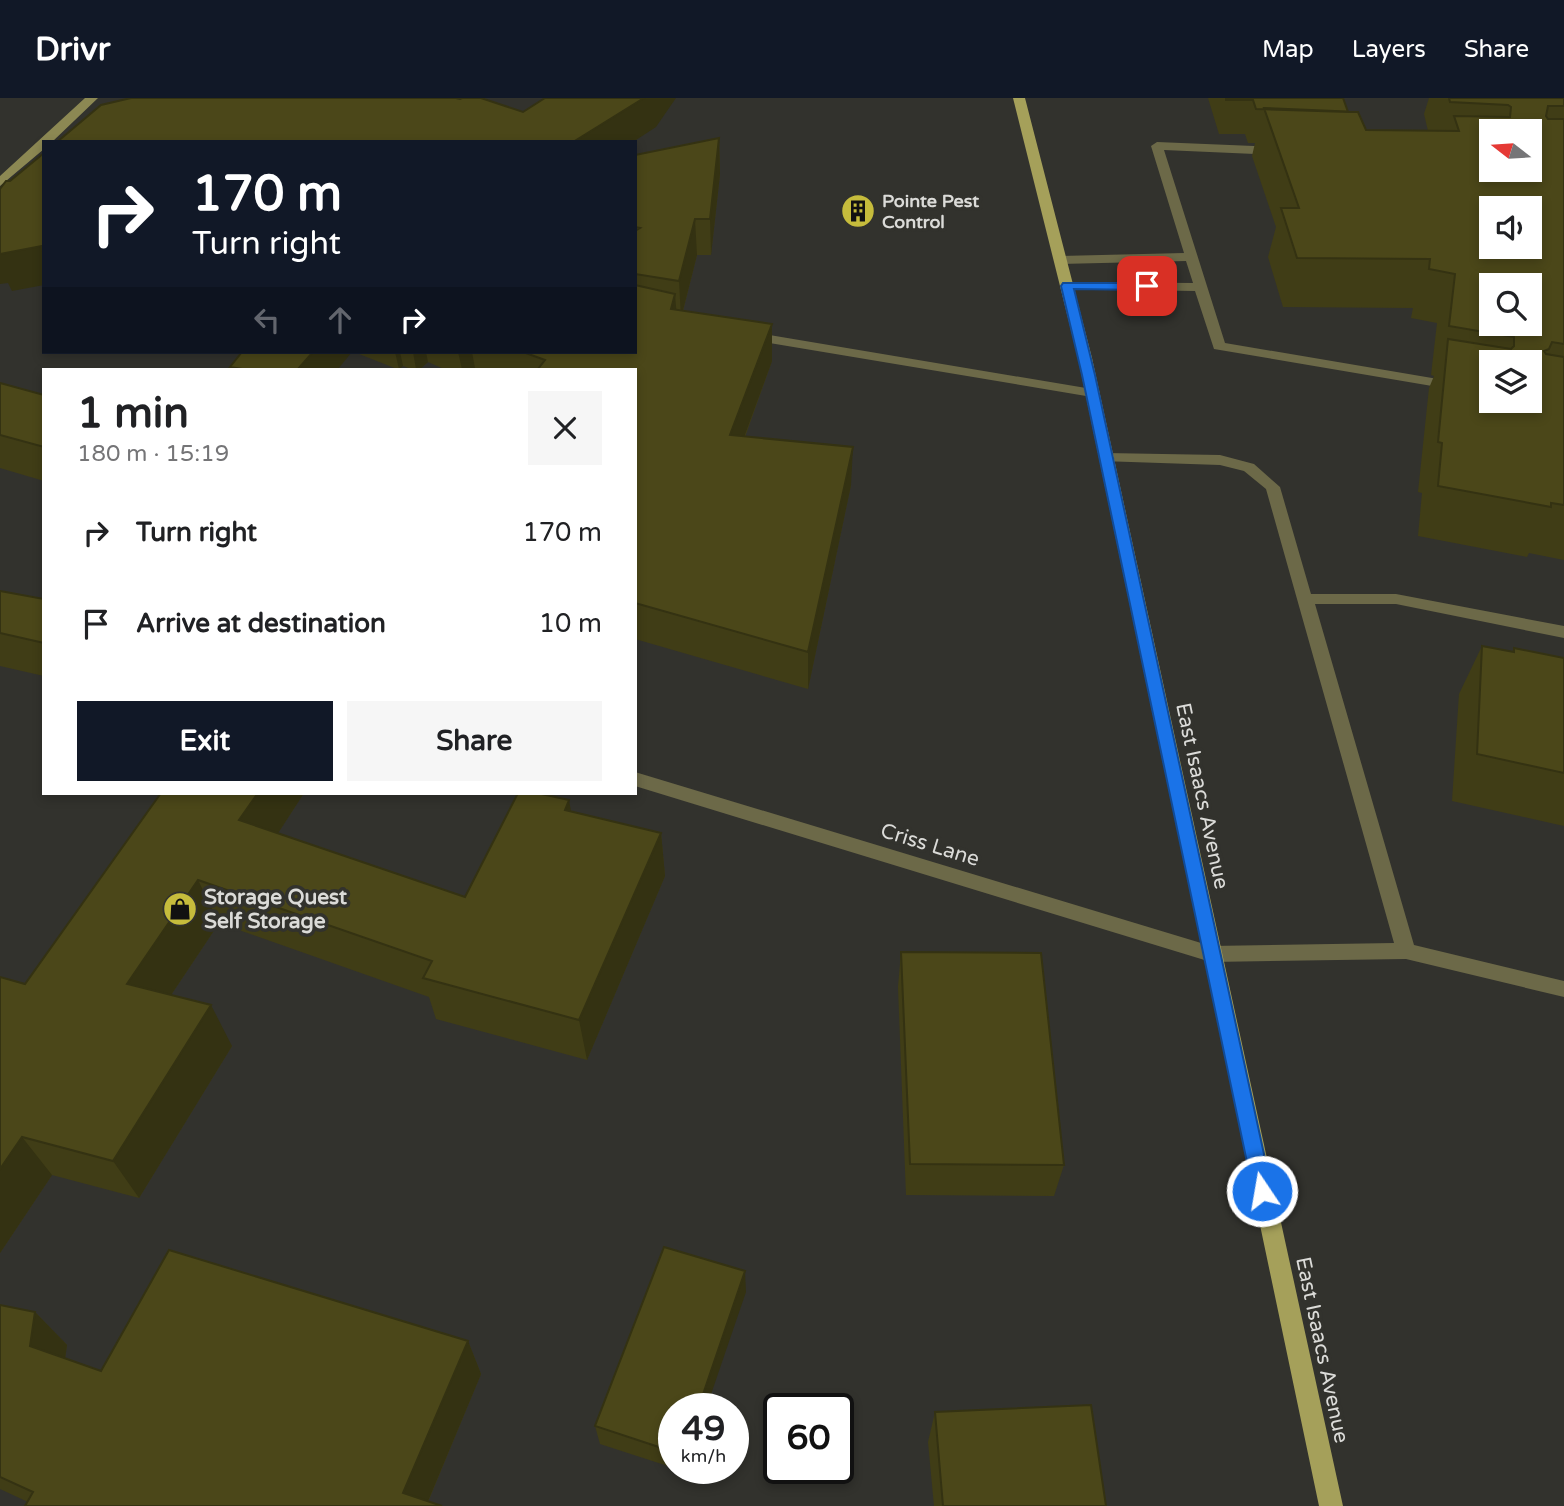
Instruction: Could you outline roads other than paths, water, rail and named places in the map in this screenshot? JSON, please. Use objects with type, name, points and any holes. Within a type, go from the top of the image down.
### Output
[{"type":"main road","name":"East Isaacs Avenue","points":[[1019,98],[1092,393],[1331,1506]]},
{"type":"street","points":[[46,140],[92,98]]},
{"type":"street","points":[[0,182],[42,144]]},
{"type":"street","points":[[1296,151],[1157,146],[1219,346],[1479,390]]},
{"type":"street","points":[[1060,260],[1192,257]]},
{"type":"street","points":[[1067,286],[1201,287]]},
{"type":"street","points":[[743,335],[1092,393]]},
{"type":"street","points":[[1106,458],[1220,460],[1249,467],[1273,487],[1406,951]]},
{"type":"street","points":[[1305,599],[1396,598],[1564,632]]},
{"type":"street","name":"Criss Lane","points":[[637,780],[1211,954],[1406,951],[1564,989]]},
{"type":"place","name":"Pointe Pest Control","points":[[858,211]]},
{"type":"place","name":"Storage Quest Self Storage","points":[[180,909]]}]
